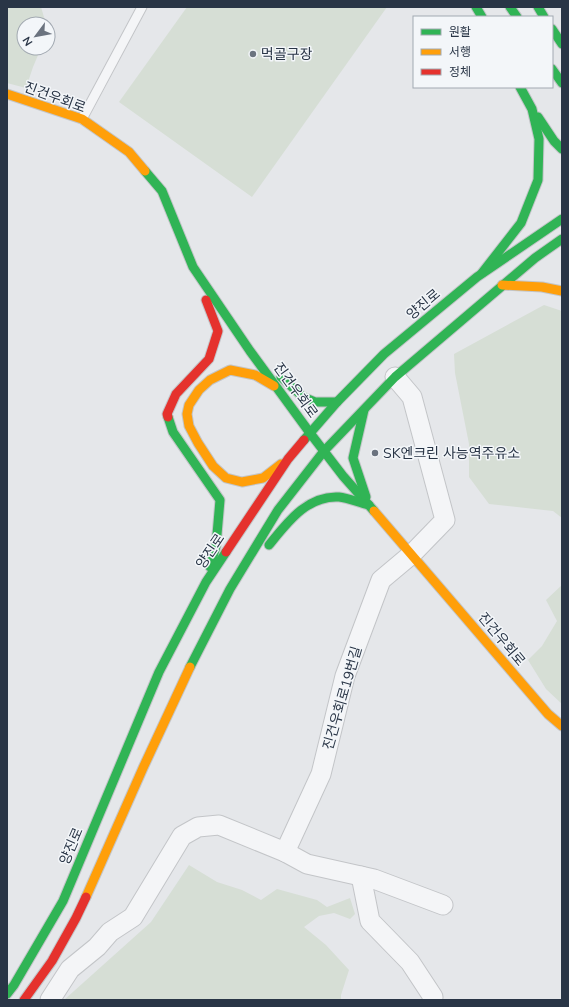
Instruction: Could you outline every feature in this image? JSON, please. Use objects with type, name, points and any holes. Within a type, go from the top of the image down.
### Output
[{"type":"main road","points":[[476,7],[481,16]]},
{"type":"main road","points":[[510,7],[516,16]]},
{"type":"main road","points":[[538,7],[543,16]]},
{"type":"main road","points":[[553,30],[562,44]]},
{"type":"main road","points":[[553,70],[562,83]]},
{"type":"main road","points":[[521,88],[532,109],[554,141],[562,149]]},
{"type":"main road","name":"진건우회로","points":[[7,94],[82,119],[129,152],[162,191],[193,267],[250,351],[310,433],[343,476],[412,554],[548,714],[562,726]]},
{"type":"main road","points":[[482,274],[521,223],[538,180],[539,139],[532,109]]},
{"type":"main road","name":"양진로","points":[[7,994],[14,985],[63,901],[159,672],[206,582],[288,459],[337,402],[384,354],[482,274],[562,219]]},
{"type":"main road","points":[[24,1000],[52,961],[76,918],[143,768],[201,644],[242,570],[278,510],[324,451],[395,377],[502,285],[562,238]]},
{"type":"main road","points":[[193,267],[218,331],[209,359],[176,394],[167,414],[172,432],[220,500],[216,546],[206,582]]},
{"type":"main road","points":[[502,285],[542,287],[562,291]]},
{"type":"main road","points":[[250,351],[303,397],[315,402],[337,402]]},
{"type":"main road","points":[[277,387],[255,375],[230,370],[210,380],[200,390],[189,405],[187,414],[189,426],[198,443],[213,466],[226,478],[242,482],[263,478],[288,459]]},
{"type":"main road","points":[[364,409],[353,458],[369,505]]},
{"type":"main road","points":[[242,570],[262,554],[298,511],[316,499],[337,497],[369,505]]},
{"type":"street","name":"진건우회로19번길","points":[[285,852],[321,774],[345,676],[381,580],[412,554],[445,520],[412,397],[395,377]]},
{"type":"street","points":[[50,1000],[70,969],[97,947],[110,932],[133,917],[182,836],[198,827],[219,825],[285,852],[307,864],[374,879],[443,905]]},
{"type":"street","points":[[362,876],[370,921],[410,962],[433,997]]},
{"type":"lane","points":[[82,119],[142,7]]},
{"type":"shaded area","points":[[7,7],[41,7],[44,16],[16,16],[16,56],[38,56],[26,88],[7,83]]},
{"type":"shaded area","name":"먹골구장","points":[[187,7],[387,7],[252,197],[119,102]]},
{"type":"shaded area","points":[[544,305],[562,311],[562,518],[553,511],[489,504],[469,477],[469,444],[455,373],[454,354]]},
{"type":"shaded area","points":[[562,585],[562,704],[546,689],[528,660],[542,646],[557,621],[546,600]]},
{"type":"shaded area","points":[[189,865],[217,882],[242,890],[261,900],[277,889],[317,900],[327,907],[350,898],[355,914],[350,919],[334,913],[319,916],[304,927],[326,945],[349,970],[341,995],[341,1000],[64,1000],[151,922]]},
{"type":"traffic: fast","points":[[476,7],[481,16]]},
{"type":"traffic: fast","points":[[510,7],[516,16]]},
{"type":"traffic: fast","points":[[538,7],[543,16]]},
{"type":"traffic: fast","points":[[553,30],[562,44]]},
{"type":"traffic: fast","points":[[553,70],[562,83]]},
{"type":"traffic: fast","points":[[482,273],[521,223],[538,180],[539,139],[532,109],[521,88]]},
{"type":"traffic: fast","points":[[538,117],[554,141],[562,149]]},
{"type":"traffic: fast","points":[[145,171],[162,191],[193,267],[250,351],[310,433],[343,476],[374,511]]},
{"type":"traffic: fast","points":[[304,440],[337,402],[384,354],[477,277],[562,219]]},
{"type":"traffic: fast","points":[[190,667],[230,589],[278,510],[324,451],[395,377],[535,258],[562,239]]},
{"type":"traffic: fast","points":[[281,377],[303,397],[315,402],[337,402]]},
{"type":"traffic: fast","points":[[364,410],[353,458],[366,497]]},
{"type":"traffic: fast","points":[[168,417],[173,432],[220,500],[216,546],[210,567]]},
{"type":"traffic: fast","points":[[269,545],[299,512],[317,501],[339,497],[369,505]]},
{"type":"traffic: fast","points":[[7,994],[14,985],[63,901],[159,672],[206,582],[226,552]]},
{"type":"traffic: slow","points":[[7,94],[82,119],[129,152],[145,171]]},
{"type":"traffic: slow","points":[[502,285],[542,287],[562,291]]},
{"type":"traffic: slow","points":[[274,386],[255,375],[230,370],[210,380],[199,390],[189,405],[187,414],[189,426],[198,443],[213,466],[226,478],[242,482],[263,478],[281,464]]},
{"type":"traffic: slow","points":[[374,511],[548,714],[562,726]]},
{"type":"traffic: slow","points":[[86,897],[143,768],[190,667]]},
{"type":"traffic: jam","points":[[168,417],[167,414],[176,394],[209,359],[218,331],[206,300]]},
{"type":"traffic: jam","points":[[226,552],[288,459],[304,440]]},
{"type":"traffic: jam","points":[[24,1000],[52,961],[86,897]]},
{"type":"place","name":"먹골구장","points":[[253,54]]},
{"type":"place","name":"SK엔크린 사능역주유소","points":[[375,453]]}]
